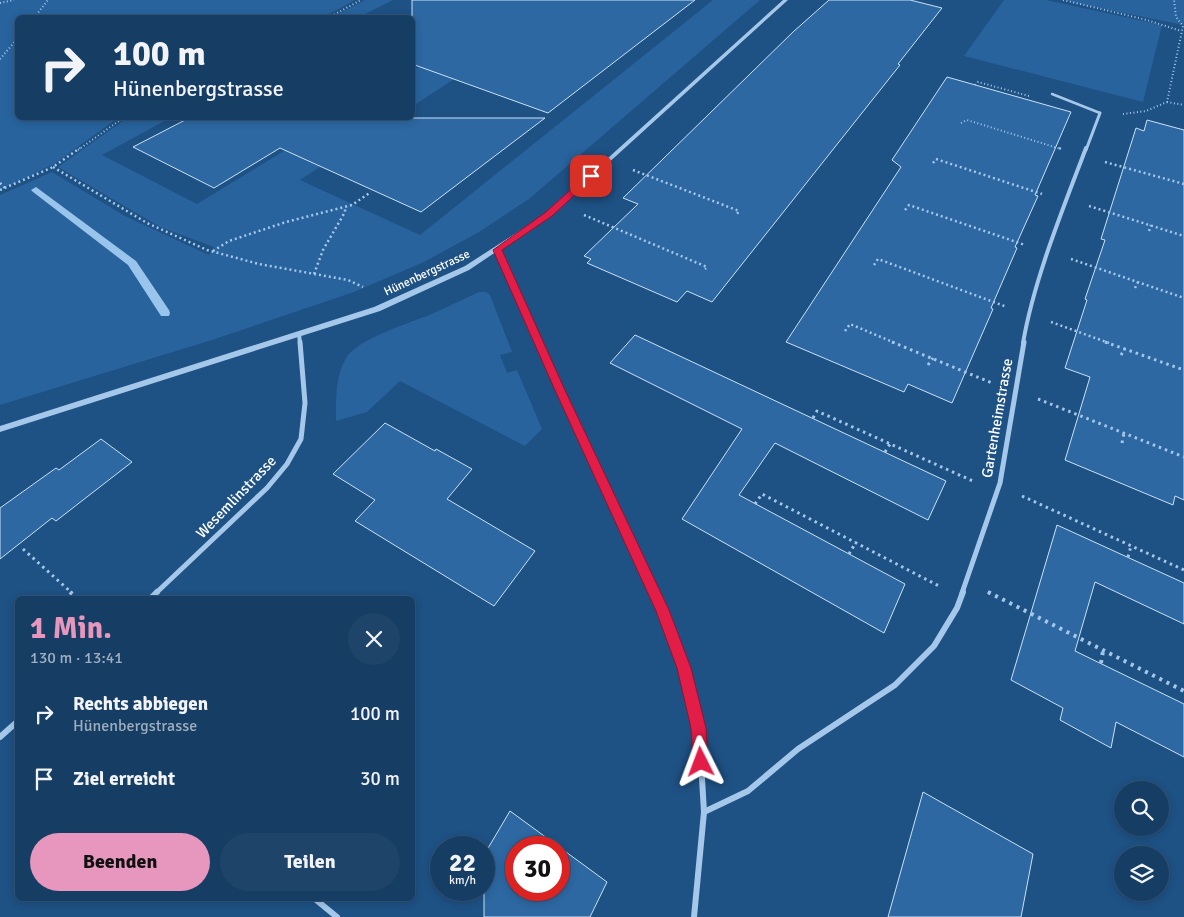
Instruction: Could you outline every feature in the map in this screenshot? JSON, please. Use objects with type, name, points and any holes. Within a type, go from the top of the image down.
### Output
[{"type":"street","name":"Hünenbergstrasse","points":[[0,429],[377,309],[467,268],[498,250],[549,214],[786,0]]},
{"type":"street","name":"Gartenheimstrasse","points":[[704,812],[748,791],[798,749],[895,685],[934,646],[957,608],[999,485],[1028,315],[1066,201],[1100,113]]},
{"type":"street","points":[[498,250],[559,388],[662,610],[684,668],[699,728],[704,812],[694,917]]},
{"type":"street","name":"Wesemlinstrasse","points":[[153,596],[267,488],[287,464],[301,439],[306,402],[300,334]]},
{"type":"street","points":[[0,738],[15,724]]},
{"type":"street","points":[[317,901],[337,917]]},
{"type":"lane","points":[[1052,94],[1100,113]]},
{"type":"path","points":[[0,3],[14,0]]},
{"type":"path","points":[[36,15],[48,0]]},
{"type":"path","points":[[334,15],[361,0]]},
{"type":"path","points":[[1063,0],[1147,20],[1181,31]]},
{"type":"path","points":[[1168,102],[1183,27],[1176,18],[1174,0]]},
{"type":"path","points":[[0,59],[15,42]]},
{"type":"path","points":[[975,85],[978,82],[1023,94]]},
{"type":"path","points":[[1100,113],[1142,112],[1155,109],[1168,102],[1184,104]]},
{"type":"path","points":[[0,190],[53,167],[120,120]]},
{"type":"path","points":[[961,123],[966,120],[1160,179],[1184,184]]},
{"type":"path","points":[[933,163],[936,159],[1066,201],[1078,202],[1184,236]]},
{"type":"path","points":[[53,167],[157,229],[213,252],[246,261],[348,280],[361,285],[365,291]]},
{"type":"path","points":[[640,172],[739,210],[737,214]]},
{"type":"path","points":[[1000,184],[1001,180]]},
{"type":"path","points":[[0,183],[5,188]]},
{"type":"path","points":[[674,190],[678,187]]},
{"type":"path","points":[[213,252],[229,241],[286,222],[352,205],[371,192]]},
{"type":"path","points":[[905,210],[909,205],[1184,298]]},
{"type":"path","points":[[314,274],[323,250],[345,212],[345,207]]},
{"type":"path","points":[[584,215],[641,241],[707,267],[706,269]]},
{"type":"path","points":[[1149,231],[1151,226]]},
{"type":"path","points":[[977,234],[980,229]]},
{"type":"path","points":[[874,265],[878,259],[1004,306]]},
{"type":"path","points":[[1135,288],[1138,282]]},
{"type":"path","points":[[950,293],[953,287]]},
{"type":"path","points":[[1028,315],[1048,320],[1184,370]]},
{"type":"path","points":[[845,331],[850,324],[1014,392],[1043,400],[1184,457]]},
{"type":"path","points":[[1122,355],[1125,349]]},
{"type":"path","points":[[928,365],[933,358]]},
{"type":"path","points":[[813,418],[817,411],[996,492]]},
{"type":"path","points":[[1122,443],[1124,433]]},
{"type":"path","points":[[885,452],[890,444]]},
{"type":"path","points":[[999,485],[1184,570]]},
{"type":"path","points":[[755,504],[762,494],[899,564],[960,598]]},
{"type":"path","points":[[849,554],[856,542]]},
{"type":"path","points":[[1128,557],[1131,546]]},
{"type":"path","points":[[23,549],[75,596]]},
{"type":"path","points":[[966,580],[1104,652],[1184,691]]},
{"type":"path","points":[[1101,663],[1104,652]]},
{"type":"shaded area","points":[[0,0],[355,0],[328,15],[15,15],[15,120],[115,120],[54,164],[0,190]]},
{"type":"shaded area","points":[[365,0],[393,0],[363,15],[337,15]]},
{"type":"shaded area","points":[[527,0],[549,17],[415,105],[415,69]]},
{"type":"shaded area","points":[[713,0],[760,0],[529,199],[479,232],[424,262],[354,292],[212,340],[0,405],[0,195],[52,172],[125,216],[209,255],[214,247],[160,227],[58,167],[124,120],[166,120],[102,155],[197,204],[335,120],[392,120],[300,180],[420,235]]},
{"type":"shaded area","points":[[1004,0],[1046,0],[1162,25],[1143,102],[964,56]]},
{"type":"shaded area","points":[[1066,0],[1184,0],[1184,25],[1074,3]]},
{"type":"shaded area","points":[[479,292],[486,292],[490,295],[512,352],[500,355],[507,373],[517,370],[542,429],[525,446],[400,381],[367,412],[336,421],[337,388],[340,373],[342,365],[352,351],[374,337],[434,313]]},
{"type":"building","points":[[412,0],[695,0],[548,113],[415,65],[415,15],[412,15]]},
{"type":"building","points":[[829,0],[910,0],[942,8],[898,64],[900,65],[712,302],[687,291],[677,302],[587,263],[591,259],[584,256],[638,204],[623,198],[793,32]]},
{"type":"building","points":[[947,77],[1071,112],[1035,195],[1038,196],[1015,247],[1017,248],[991,308],[993,309],[952,403],[908,384],[904,392],[786,342],[901,167],[892,160]]},
{"type":"building","points":[[545,118],[421,212],[280,148],[214,188],[133,147],[185,120]]},
{"type":"building","points":[[1147,120],[1184,130],[1184,500],[1175,496],[1173,505],[1065,460],[1090,377],[1065,368],[1105,240],[1101,239],[1136,128],[1144,131]]},
{"type":"building","points":[[635,335],[946,481],[928,520],[775,443],[739,495],[905,584],[884,633],[682,519],[742,429],[610,363]]},
{"type":"building","points":[[385,423],[472,469],[447,499],[535,551],[494,606],[355,521],[375,500],[333,474]]},
{"type":"building","points":[[101,439],[132,462],[56,521],[52,518],[0,559],[0,508],[56,468],[59,470]]},
{"type":"building","points":[[1057,525],[1184,583],[1184,624],[1095,582],[1075,651],[1184,704],[1184,757],[1116,722],[1111,748],[1060,720],[1063,708],[1011,680]]},
{"type":"building","points":[[923,792],[1033,854],[1021,917],[888,917]]},
{"type":"building","points":[[510,811],[544,836],[505,836],[505,901],[570,901],[570,855],[607,882],[590,917],[484,917],[484,901],[495,901],[495,836]]},
{"type":"waterway","points":[[36,190],[132,263],[165,313]]},
{"type":"route","points":[[591,176],[549,214],[498,250],[559,388],[662,610],[684,668],[699,728],[701,762]]}]
